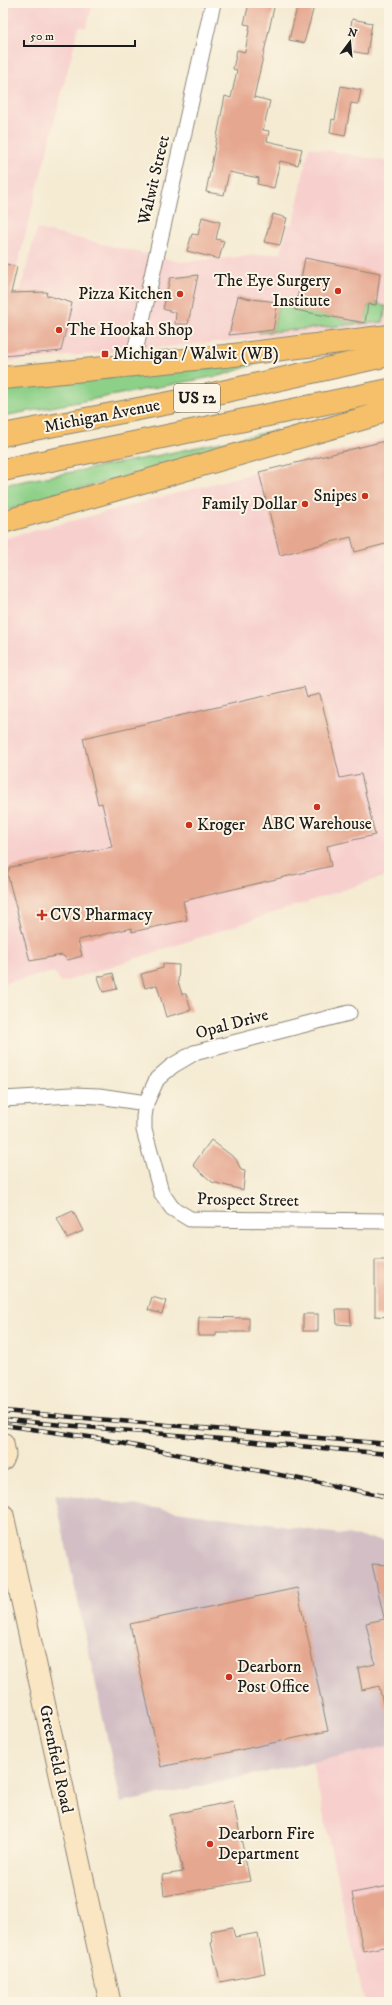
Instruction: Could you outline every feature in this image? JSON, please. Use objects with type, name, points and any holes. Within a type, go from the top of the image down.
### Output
[{"type":"main road","points":[[3,378],[225,356],[389,336]]},
{"type":"main road","name":"Michigan Avenue","points":[[3,435],[190,399],[389,355]]},
{"type":"main road","name":"Michigan Avenue","points":[[3,470],[389,390]]},
{"type":"main road","points":[[3,522],[372,416],[389,405]]},
{"type":"main road","points":[[3,1444],[6,1455],[3,1460]]},
{"type":"main road","name":"Greenfield Road","points":[[3,1515],[110,2002]]},
{"type":"street","name":"Walwit Street","points":[[132,365],[213,3]]},
{"type":"street","name":"Opal Drive","points":[[146,1103],[157,1079],[172,1066],[194,1053],[349,1013]]},
{"type":"street","points":[[3,1098],[72,1095],[146,1103]]},
{"type":"street","name":"Prospect Street","points":[[146,1103],[144,1130],[161,1192],[172,1208],[180,1214],[201,1220],[389,1221]]},
{"type":"shaded area","points":[[3,3],[93,3],[86,28],[79,26],[3,322]]},
{"type":"shaded area","points":[[309,147],[389,162],[389,326],[3,362],[3,353],[37,229],[181,262],[281,253],[288,225],[293,224]]},
{"type":"shaded area","points":[[389,437],[389,875],[61,983],[54,972],[3,983],[3,539]]},
{"type":"shaded area","points":[[55,1494],[389,1541],[389,1746],[121,1803]]},
{"type":"shaded area","points":[[389,1746],[389,2002],[364,2002],[312,1762]]},
{"type":"green space","points":[[377,301],[382,306],[386,306],[383,322],[259,333],[259,331],[273,330],[278,305],[343,319],[343,321],[364,323],[368,306],[371,304],[376,305]]},
{"type":"green space","points":[[259,363],[223,375],[3,416],[3,387]]},
{"type":"green space","points":[[276,430],[276,433],[3,511],[3,485],[151,457]]},
{"type":"building","points":[[249,3],[275,3],[254,97],[270,101],[263,130],[269,131],[267,141],[302,149],[298,165],[280,161],[274,188],[257,184],[259,178],[229,172],[224,195],[206,192],[225,96],[231,98],[237,70],[233,69],[237,50],[245,52],[250,25],[244,24]]},
{"type":"building","points":[[298,3],[315,3],[304,43],[289,40]]},
{"type":"building","points":[[352,19],[372,23],[367,54],[350,51],[353,34],[350,34]]},
{"type":"building","points":[[341,86],[361,90],[358,104],[351,103],[345,136],[330,133],[332,119],[335,120]]},
{"type":"building","points":[[273,214],[287,218],[280,245],[264,242]]},
{"type":"building","points":[[202,217],[220,222],[216,239],[224,241],[219,259],[187,251],[192,234],[198,235]]},
{"type":"building","name":"The Eye Surgery Institute","points":[[305,258],[380,273],[376,305],[368,304],[365,323],[295,310]]},
{"type":"building","points":[[3,263],[17,267],[11,293],[47,292],[46,295],[72,303],[61,351],[3,356]]},
{"type":"building","name":"Pizza Kitchen","points":[[198,275],[188,324],[175,324],[176,313],[163,309],[170,278]]},
{"type":"building","points":[[238,296],[278,302],[273,330],[229,335]]},
{"type":"building","points":[[389,440],[389,543],[355,552],[351,537],[280,555],[259,472]]},
{"type":"building","points":[[304,687],[307,697],[320,694],[340,778],[361,774],[375,835],[327,846],[331,866],[183,901],[187,920],[132,932],[132,928],[78,940],[82,956],[68,960],[62,955],[30,961],[7,873],[11,867],[112,847],[102,803],[98,804],[83,738]]},
{"type":"building","points":[[163,964],[179,965],[178,982],[182,994],[186,994],[191,1010],[166,1017],[157,985],[145,988],[141,974],[163,968]]},
{"type":"building","points":[[113,973],[117,989],[103,992],[98,977]]},
{"type":"building","points":[[211,1140],[236,1159],[241,1170],[245,1171],[243,1190],[212,1182],[193,1165]]},
{"type":"building","points":[[73,1211],[83,1231],[67,1238],[57,1218]]},
{"type":"building","points":[[375,1260],[389,1260],[389,1317],[375,1316]]},
{"type":"building","points":[[152,1297],[166,1301],[162,1314],[148,1310]]},
{"type":"building","points":[[336,1309],[350,1309],[351,1325],[337,1324]]},
{"type":"building","points":[[303,1314],[318,1314],[318,1331],[303,1331]]},
{"type":"building","points":[[199,1317],[249,1318],[249,1332],[216,1332],[216,1336],[198,1336]]},
{"type":"building","points":[[372,1564],[389,1565],[389,1618],[384,1618]]},
{"type":"building","name":"Dearborn Post Office","points":[[297,1588],[328,1731],[161,1767],[130,1624]]},
{"type":"building","points":[[389,1618],[389,1707],[384,1708],[379,1686],[362,1690],[358,1668],[375,1664],[366,1623]]},
{"type":"building","name":"Dearborn Fire Department","points":[[233,1801],[250,1881],[164,1896],[162,1875],[183,1872],[170,1815]]},
{"type":"building","points":[[389,1886],[389,1946],[363,1951],[352,1893]]},
{"type":"building","points":[[232,1927],[235,1937],[258,1933],[265,1973],[220,1982],[211,1943],[213,1942],[211,1931]]},
{"type":"railway","points":[[3,1411],[389,1444]]},
{"type":"railway","points":[[7,1420],[389,1454]]},
{"type":"railway","points":[[3,1425],[96,1438],[389,1497]]},
{"type":"place","name":"The Eye Surgery Institute","points":[[338,291]]},
{"type":"place","name":"Pizza Kitchen","points":[[180,294]]},
{"type":"place","name":"The Hookah Shop","points":[[59,330]]},
{"type":"place","name":"Michigan / Walwit (WB)","points":[[105,354]]},
{"type":"place","name":"Snipes","points":[[365,496]]},
{"type":"place","name":"Family Dollar","points":[[305,504]]},
{"type":"place","name":"ABC Warehouse","points":[[317,807]]},
{"type":"place","name":"Kroger","points":[[189,825]]},
{"type":"place","name":"CVS Pharmacy","points":[[42,915]]},
{"type":"place","name":"Dearborn Post Office","points":[[229,1677]]},
{"type":"place","name":"Dearborn Fire Department","points":[[210,1844]]}]
